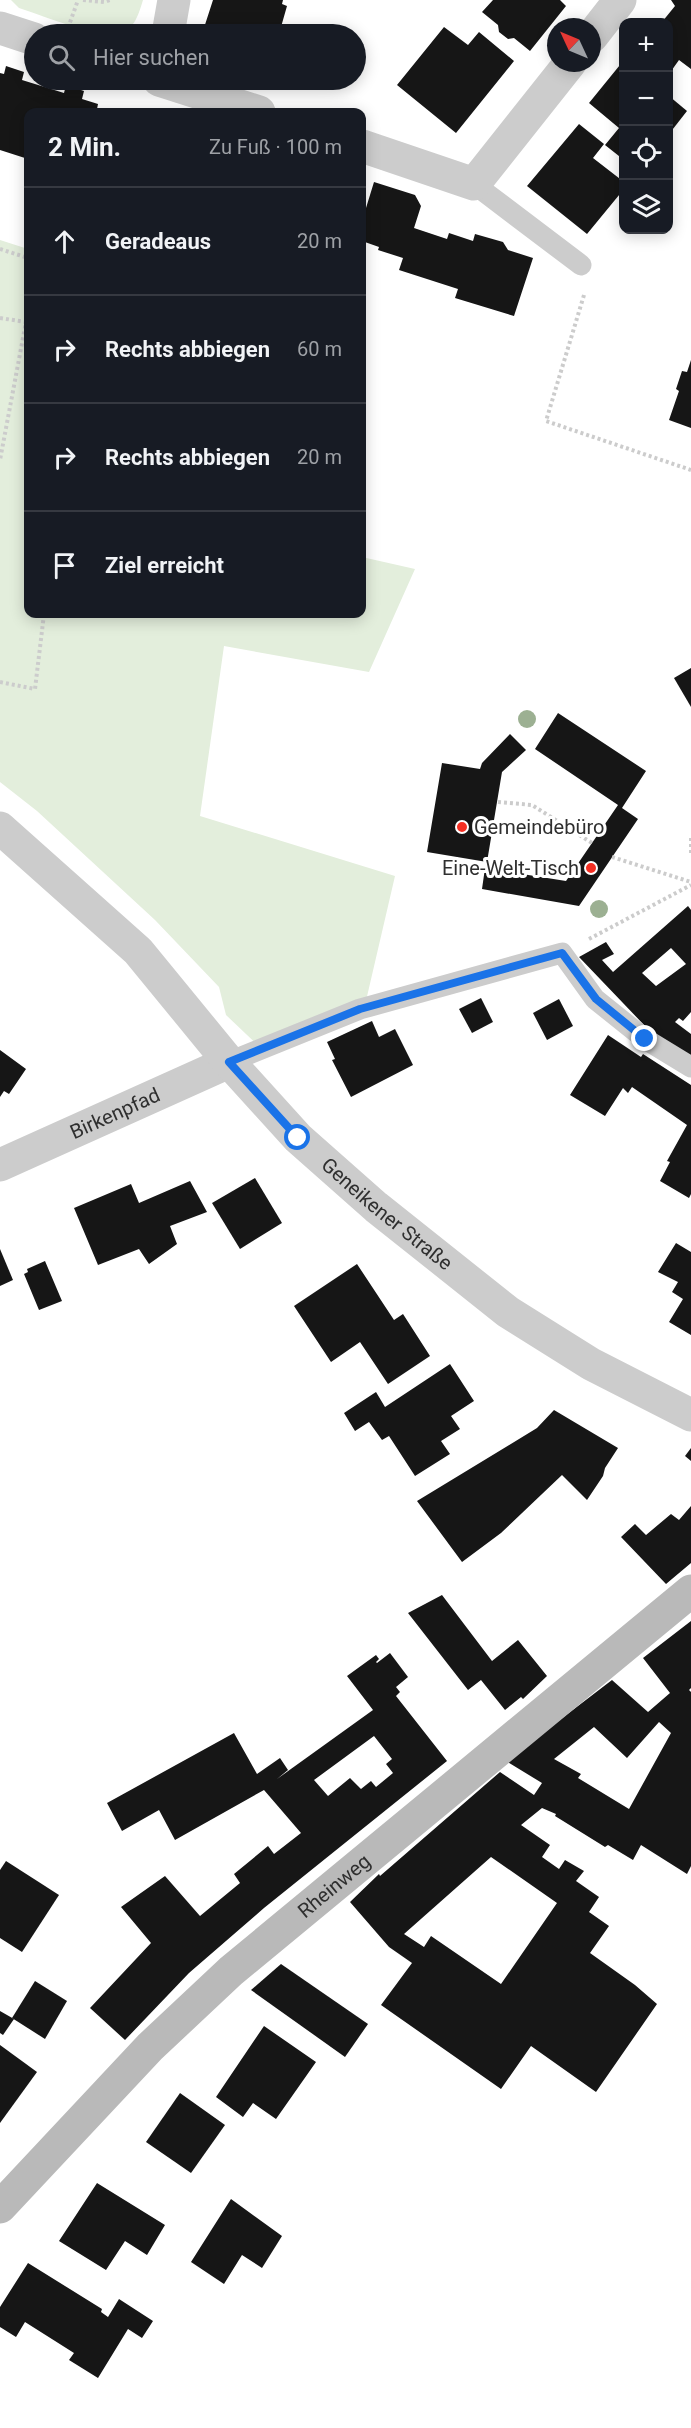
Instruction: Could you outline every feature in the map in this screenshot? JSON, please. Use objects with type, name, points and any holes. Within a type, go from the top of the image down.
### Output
[{"type":"main road","name":"Rheinweg","points":[[1,2203],[150,2047],[231,1971],[691,1591]]},
{"type":"street","points":[[170,24],[174,0]]},
{"type":"street","points":[[601,24],[620,0]]},
{"type":"street","points":[[0,28],[24,36]]},
{"type":"street","points":[[366,147],[474,184],[563,72]]},
{"type":"street","points":[[190,90],[246,108]]},
{"type":"street","name":"Geneikener Straße","points":[[0,828],[138,951],[229,1062],[298,1138],[376,1208],[508,1312],[591,1364],[691,1415]]},
{"type":"street","name":"Birkenpfad","points":[[0,1165],[229,1062]]},
{"type":"lane","points":[[474,184],[581,265]]},
{"type":"lane","points":[[229,1062],[360,1009],[562,953],[596,999],[645,1039],[691,1067]]},
{"type":"path","points":[[70,24],[78,0]]},
{"type":"path","points":[[83,0],[104,2],[110,0]]},
{"type":"path","points":[[0,249],[24,257]]},
{"type":"path","points":[[581,265],[590,273],[546,421],[691,470]]},
{"type":"path","points":[[0,318],[24,322]]},
{"type":"path","points":[[0,460],[24,337]]},
{"type":"path","points":[[0,682],[35,689],[44,618]]},
{"type":"path","points":[[498,802],[532,805],[592,843]]},
{"type":"path","points":[[691,838],[691,854]]},
{"type":"path","points":[[612,857],[691,884]]},
{"type":"path","points":[[562,953],[691,884]]},
{"type":"green space","points":[[11,0],[143,0],[133,24],[66,24],[19,8]]},
{"type":"green space","points":[[0,240],[24,248],[24,618],[366,618],[366,558],[415,569],[369,672],[224,646],[200,816],[395,876],[362,1018],[265,1052],[226,1015],[219,987],[155,920],[37,811],[0,782]]},
{"type":"building","points":[[213,0],[283,0],[282,4],[287,6],[282,24],[205,24]]},
{"type":"building","points":[[493,0],[560,0],[566,6],[556,18],[547,18],[547,30],[530,51],[514,38],[508,39],[499,32],[498,25],[482,12]]},
{"type":"building","points":[[671,0],[691,0],[691,69],[679,60],[673,68],[673,18],[665,18],[675,6]]},
{"type":"building","points":[[444,27],[468,45],[479,32],[514,61],[456,133],[397,85]]},
{"type":"building","points":[[6,66],[24,72],[22,80],[24,81],[24,90],[54,90],[64,93],[65,90],[84,91],[82,99],[98,104],[97,108],[24,108],[24,158],[0,150],[0,73],[4,74]]},
{"type":"building","points":[[619,66],[619,128],[589,103]]},
{"type":"building","points":[[673,99],[687,111],[673,129]]},
{"type":"building","points":[[579,124],[604,144],[593,158],[619,178],[619,195],[587,234],[527,186]]},
{"type":"building","points":[[619,128],[619,156],[605,145]]},
{"type":"building","points":[[374,182],[415,195],[421,206],[414,228],[447,239],[449,233],[473,241],[475,234],[503,242],[508,250],[533,258],[514,316],[455,298],[458,289],[399,270],[403,258],[378,250],[379,247],[366,242],[366,208]]},
{"type":"building","points":[[691,360],[691,428],[669,420],[679,391],[676,389],[682,371],[687,372]]},
{"type":"building","points":[[691,668],[691,707],[674,678]]},
{"type":"building","points":[[558,713],[646,771],[622,808],[638,819],[579,906],[482,889],[485,868],[566,881],[618,805],[535,749]]},
{"type":"building","name":"Gemeindebüro","points":[[510,734],[526,750],[502,772],[487,862],[427,852],[442,763],[480,769],[482,763]]},
{"type":"building","points":[[688,906],[691,910],[691,1012],[683,1021],[679,1018],[675,1022],[691,1034],[691,1060],[645,1026],[579,957],[606,942],[614,954],[602,960],[613,972]],"holes":[[[671,948],[686,964],[656,986],[642,973]]]},
{"type":"building","points":[[481,998],[493,1022],[472,1033],[459,1009]]},
{"type":"building","points":[[559,999],[573,1026],[547,1040],[533,1013]]},
{"type":"building","points":[[372,1021],[379,1037],[395,1029],[413,1065],[351,1097],[332,1060],[335,1059],[327,1042]]},
{"type":"building","points":[[608,1035],[641,1057],[643,1054],[691,1085],[691,1194],[689,1198],[660,1181],[670,1162],[667,1161],[687,1125],[632,1087],[628,1093],[623,1088],[605,1116],[570,1095]]},
{"type":"building","points":[[0,1050],[26,1069],[9,1094],[4,1091],[0,1097]]},
{"type":"building","points":[[255,1178],[282,1223],[240,1249],[212,1203]]},
{"type":"building","points":[[190,1181],[207,1212],[170,1226],[177,1244],[149,1264],[139,1249],[98,1265],[74,1208],[131,1184],[139,1203]]},
{"type":"building","points":[[676,1243],[691,1252],[691,1335],[669,1322],[683,1299],[672,1292],[678,1282],[658,1272]]},
{"type":"building","points":[[0,1249],[13,1280],[0,1286]]},
{"type":"building","points":[[45,1261],[62,1301],[39,1310],[24,1274],[28,1272],[27,1269]]},
{"type":"building","points":[[357,1264],[394,1320],[403,1314],[430,1356],[388,1384],[360,1342],[331,1362],[294,1306]]},
{"type":"building","points":[[450,1364],[474,1401],[451,1416],[460,1429],[441,1441],[450,1454],[415,1476],[389,1436],[382,1440],[369,1422],[355,1431],[344,1413],[376,1392],[385,1407]]},
{"type":"building","points":[[554,1410],[618,1448],[605,1468],[603,1476],[587,1500],[562,1475],[501,1533],[462,1562],[417,1501],[537,1428]]},
{"type":"building","points":[[691,1448],[691,1461],[685,1456]]},
{"type":"building","points":[[691,1506],[691,1563],[666,1584],[621,1537],[635,1524],[646,1535],[671,1514],[679,1520]]},
{"type":"building","points":[[442,1595],[492,1661],[518,1640],[547,1676],[523,1699],[521,1697],[505,1710],[481,1680],[468,1690],[408,1613]]},
{"type":"building","points":[[691,1621],[691,1688],[689,1690],[691,1692],[691,1866],[687,1874],[641,1845],[633,1860],[608,1845],[605,1847],[555,1816],[556,1814],[542,1808],[521,1825],[550,1845],[542,1857],[559,1869],[565,1860],[584,1871],[576,1881],[599,1897],[589,1912],[609,1926],[590,1953],[657,2004],[596,2092],[531,2046],[501,2089],[381,2005],[412,1963],[389,1947],[350,1902],[379,1874],[380,1876],[500,1772],[534,1795],[542,1783],[506,1761],[612,1680],[648,1712],[670,1693],[643,1658]],"holes":[[[659,1722],[671,1733],[629,1809],[578,1778],[581,1774],[554,1759],[594,1727],[627,1758]],[[491,1857],[557,1903],[501,1984],[431,1936],[424,1947],[404,1934]]]},
{"type":"building","points":[[390,1653],[408,1677],[396,1687],[400,1692],[396,1696],[447,1761],[264,1908],[189,1973],[125,2040],[90,2008],[151,1943],[121,1907],[165,1876],[200,1916],[240,1883],[234,1874],[268,1846],[274,1854],[301,1833],[264,1790],[175,1840],[159,1810],[122,1831],[107,1803],[234,1733],[257,1774],[280,1758],[288,1770],[277,1779],[373,1710],[347,1676],[376,1655],[379,1659],[377,1663]],"holes":[[[374,1736],[392,1759],[386,1764],[393,1773],[376,1787],[371,1781],[361,1789],[350,1778],[328,1796],[314,1780]]]},
{"type":"building","points":[[6,1861],[59,1895],[22,1952],[0,1938],[0,1870]]},
{"type":"building","points":[[281,1964],[368,2024],[345,2057],[251,1990]]},
{"type":"building","points":[[35,1981],[67,2001],[45,2039],[12,2018]]},
{"type":"building","points":[[0,2011],[14,2019],[3,2035],[0,2033]]},
{"type":"building","points":[[264,2026],[316,2062],[276,2119],[253,2103],[243,2117],[216,2097]]},
{"type":"building","points":[[0,2045],[37,2072],[0,2123]]},
{"type":"building","points":[[180,2093],[225,2125],[191,2173],[146,2142]]},
{"type":"building","points":[[97,2183],[165,2225],[147,2255],[125,2241],[106,2270],[59,2241]]},
{"type":"building","points":[[231,2199],[282,2236],[262,2268],[242,2255],[224,2284],[191,2262]]},
{"type":"building","points":[[28,2263],[102,2309],[101,2312],[108,2317],[119,2299],[153,2321],[142,2338],[128,2329],[98,2378],[69,2360],[74,2353],[25,2322],[16,2337],[0,2327],[0,2307]]},
{"type":"place","name":"Gemeindebüro","points":[[462,827]]},
{"type":"place","name":"Eine-Welt-Tisch","points":[[591,868]]},
{"type":"route","points":[[298,1138],[229,1062],[360,1009],[562,953],[596,999],[645,1039]]}]
